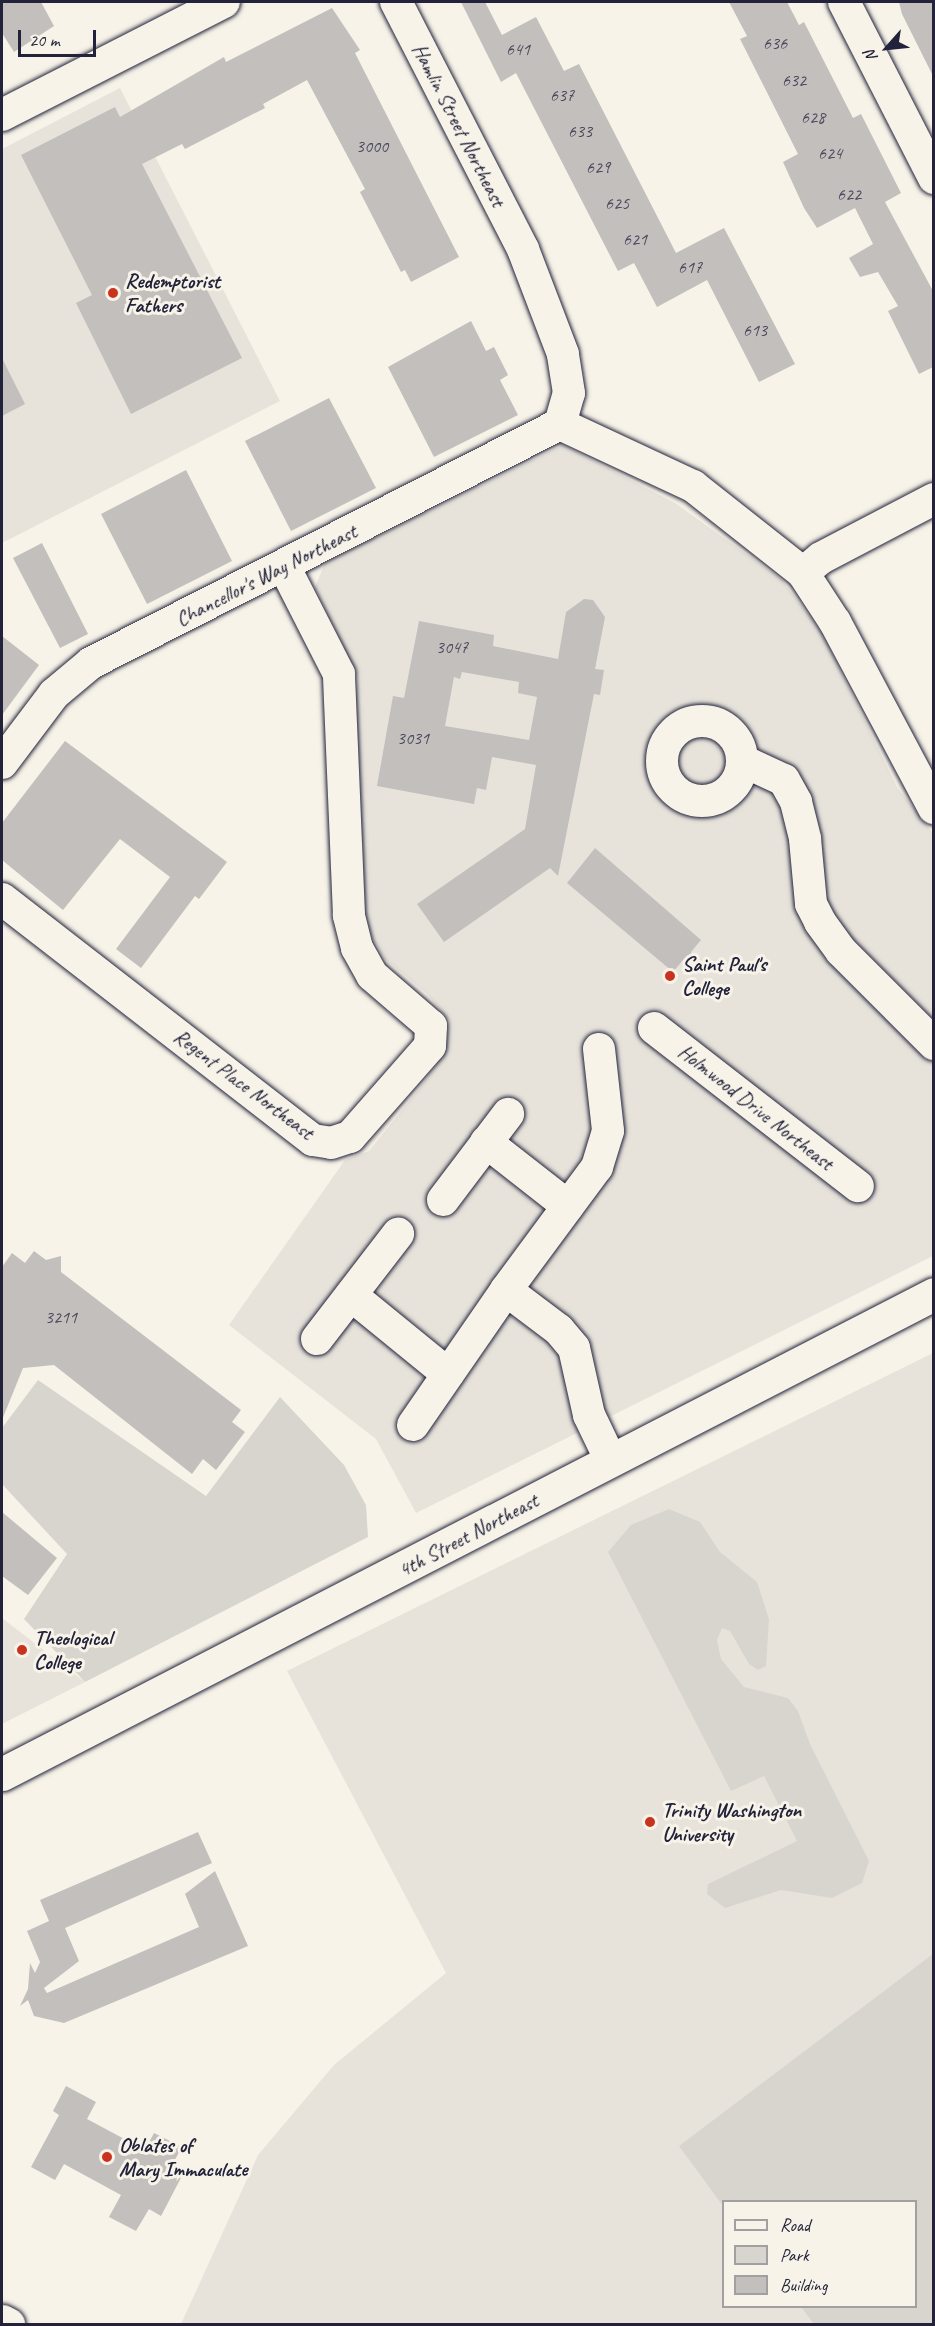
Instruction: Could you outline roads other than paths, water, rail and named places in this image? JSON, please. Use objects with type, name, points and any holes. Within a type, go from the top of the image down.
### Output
[{"type":"street","points":[[2,115],[224,2]]},
{"type":"street","name":"Hamlin Street Northeast","points":[[396,2],[523,249],[562,354],[569,393],[560,424]]},
{"type":"street","points":[[844,2],[933,178]]},
{"type":"street","points":[[560,424],[693,486],[803,573],[835,622],[933,808]]},
{"type":"street","name":"Chancellor's Way Northeast","points":[[2,763],[54,694],[92,663],[560,424]]},
{"type":"street","points":[[803,573],[821,558],[933,499]]},
{"type":"street","name":"Regent Place Northeast","points":[[2,899],[313,1140],[331,1143],[350,1137],[430,1046],[431,1026],[372,975],[357,948],[349,915],[339,674],[284,566]]},
{"type":"street","points":[[743,761],[784,780],[796,802],[805,839],[811,904],[820,922],[841,951],[933,1044]]},
{"type":"street","name":"Holmwood Drive Northeast","points":[[654,1028],[858,1186]]},
{"type":"street","points":[[413,1425],[506,1290],[597,1167],[609,1131],[599,1049]]},
{"type":"street","points":[[443,1200],[508,1114]]},
{"type":"street","points":[[486,1142],[568,1206]]},
{"type":"street","points":[[317,1339],[398,1234]]},
{"type":"street","points":[[506,1290],[560,1330],[574,1348],[589,1415],[610,1459]]},
{"type":"street","name":"4th Street Northeast","points":[[2,1774],[933,1294]]},
{"type":"street","points":[[351,1295],[448,1374]]},
{"type":"street","points":[[2,2321],[8,2325]]},
{"type":"place","name":"Redemptorist Fathers","points":[[113,293]]},
{"type":"place","name":"Saint Paul's College","points":[[670,976]]},
{"type":"place","name":"Theological College","points":[[22,1650]]},
{"type":"place","name":"Trinity Washington University","points":[[650,1822]]},
{"type":"place","name":"Oblates of Mary Immaculate","points":[[107,2157]]}]
